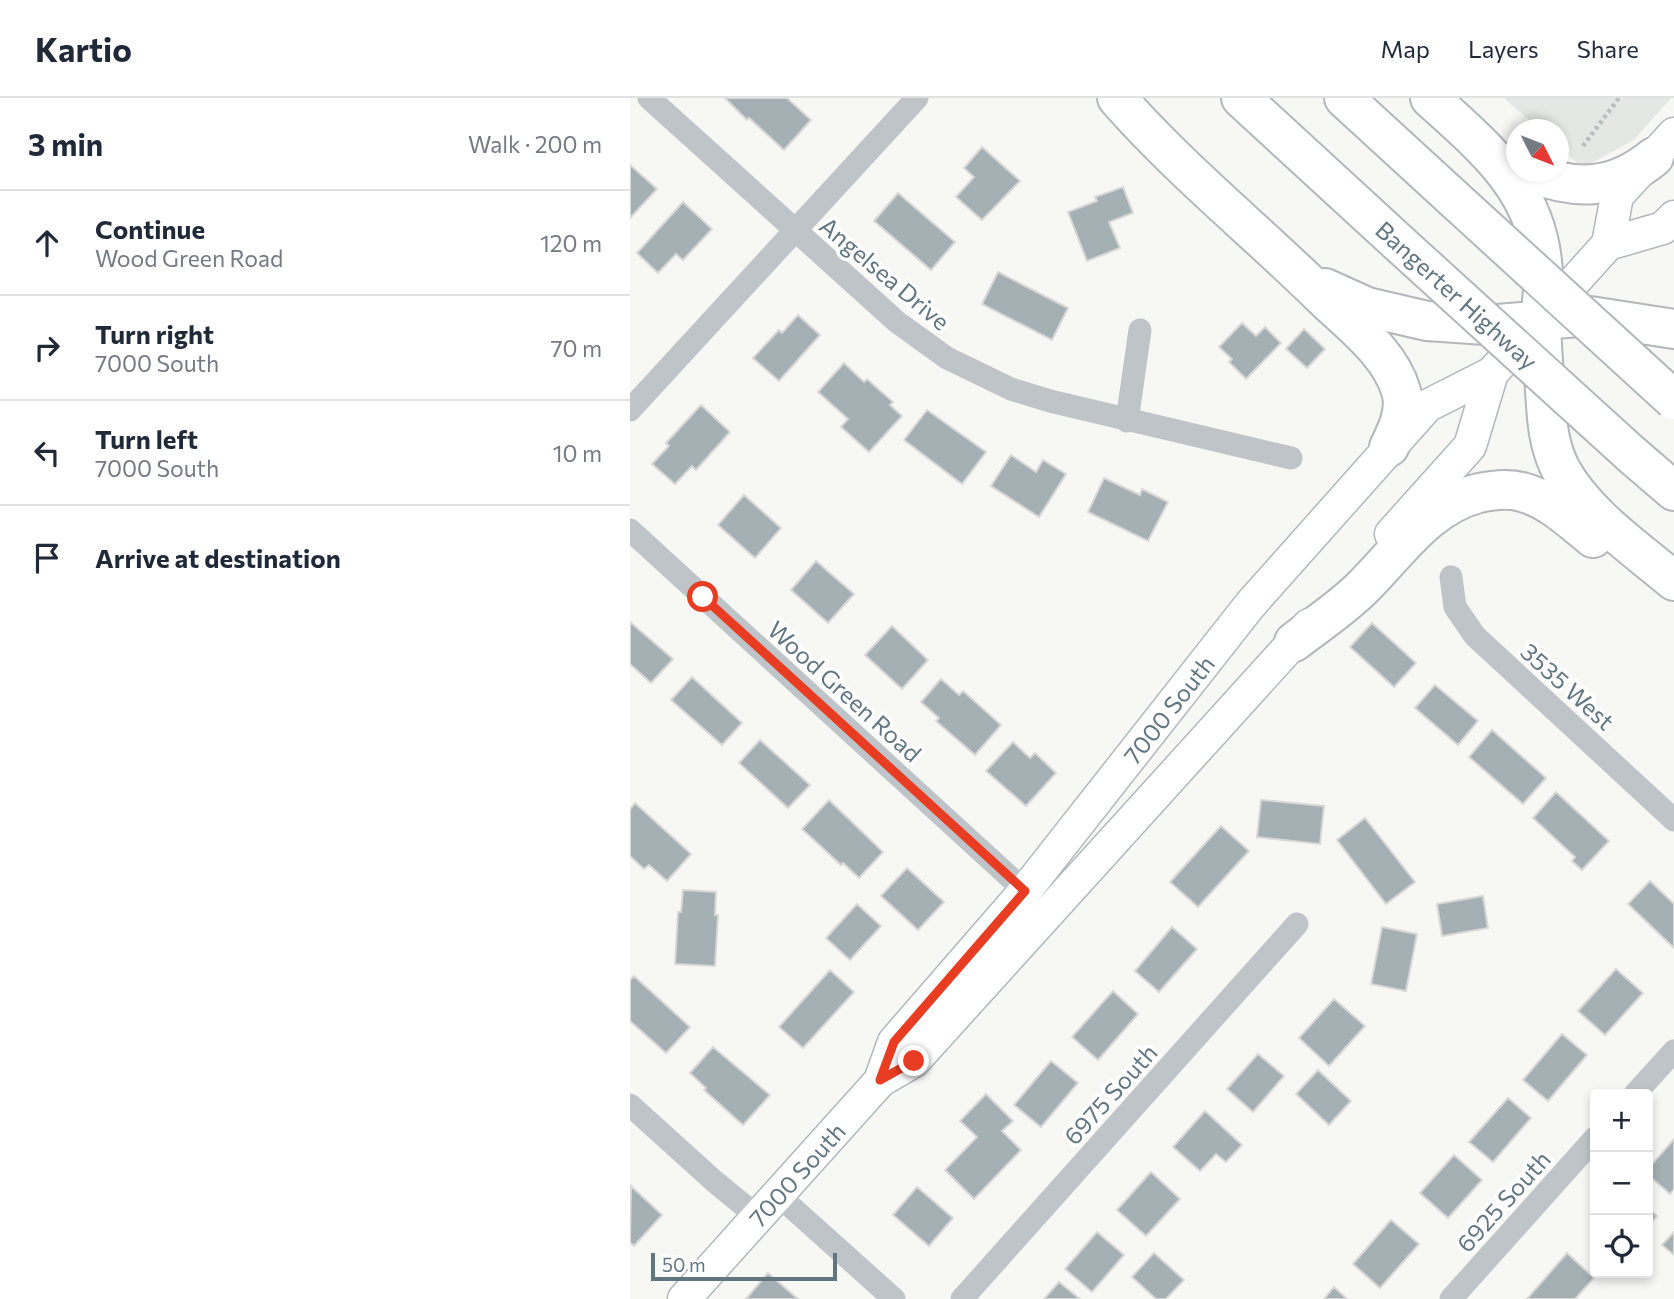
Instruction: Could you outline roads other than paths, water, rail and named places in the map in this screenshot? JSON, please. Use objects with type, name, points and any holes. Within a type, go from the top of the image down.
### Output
[{"type":"highway","points":[[1117,98],[1191,174],[1291,266],[1390,365],[1403,395],[1396,433],[1389,447]]},
{"type":"highway","name":"Bangerter Highway","points":[[1241,98],[1674,491]]},
{"type":"highway","points":[[1344,98],[1674,400]]},
{"type":"highway","points":[[1430,98],[1509,174],[1520,192],[1534,226],[1544,276],[1541,319],[1546,426],[1560,468],[1573,488],[1603,520],[1674,582]]},
{"type":"highway","points":[[1479,143],[1506,159]]},
{"type":"highway","points":[[1564,182],[1593,185],[1627,175],[1664,145]]},
{"type":"highway","points":[[1291,266],[1339,296],[1395,315],[1459,325],[1590,316],[1674,329]]},
{"type":"highway","points":[[1294,642],[1363,588],[1413,532],[1436,514],[1462,498],[1491,490],[1520,491],[1549,504],[1614,554],[1637,568],[1674,582]]},
{"type":"main road","points":[[1664,145],[1617,196],[1608,244],[1663,228],[1674,216]]},
{"type":"main road","name":"7000 South","points":[[880,1080],[894,1042],[1025,891],[1250,605],[1427,406],[1492,373],[1608,244]]},
{"type":"main road","name":"7000 South","points":[[684,1299],[880,1080],[914,1061],[1470,446],[1492,373]]},
{"type":"street","name":"Angelsea Drive","points":[[649,98],[897,322],[947,358],[1011,389],[1127,421],[1291,458]]},
{"type":"street","points":[[630,410],[916,98]]},
{"type":"street","points":[[1127,421],[1140,330]]},
{"type":"street","name":"Wood Green Road","points":[[630,530],[1025,891]]},
{"type":"street","name":"3535 West","points":[[1451,577],[1455,607],[1475,636],[1674,820]]},
{"type":"street","name":"6975 South","points":[[962,1299],[1297,924]]},
{"type":"street","points":[[1640,1089],[1674,1051]]},
{"type":"street","points":[[630,1105],[714,1181],[768,1206],[894,1299]]},
{"type":"street","name":"6925 South","points":[[1451,1299],[1590,1144]]}]
